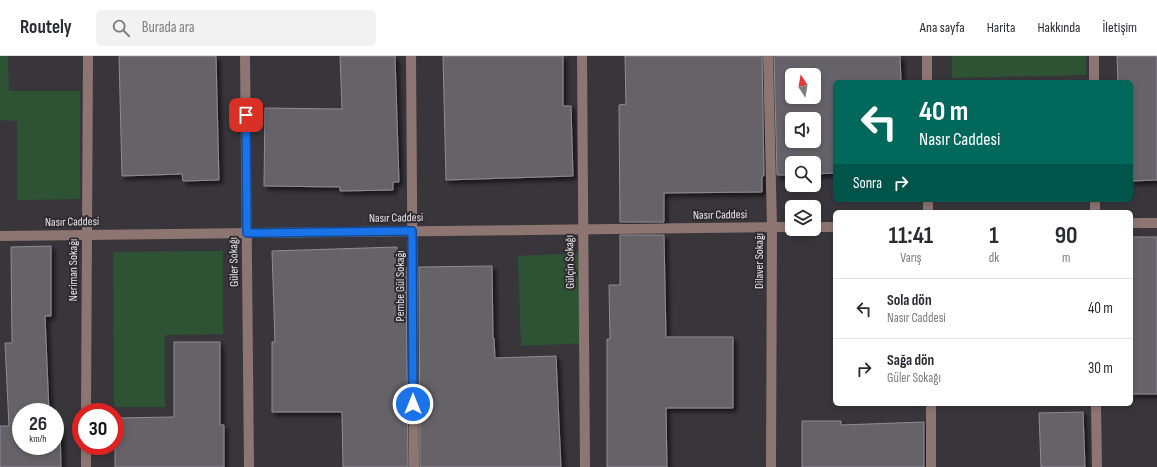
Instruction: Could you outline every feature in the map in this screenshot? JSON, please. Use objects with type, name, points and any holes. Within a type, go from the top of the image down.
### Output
[{"type":"street","name":"Neriman Sokağı","points":[[86,403],[88,56]]},
{"type":"street","name":"Güler Sokağı","points":[[245,56],[249,467]]},
{"type":"street","name":"Pembe Gül Sokağı","points":[[411,56],[414,467]]},
{"type":"street","name":"Gülçin Sokağı","points":[[582,56],[585,467]]},
{"type":"street","name":"Dilaver Sokağı","points":[[768,56],[772,227],[770,467]]},
{"type":"street","points":[[927,56],[927,80]]},
{"type":"street","points":[[1094,56],[1094,80]]},
{"type":"street","points":[[1133,223],[1157,223]]},
{"type":"street","points":[[821,227],[833,226]]},
{"type":"street","name":"Nasır Caddesi","points":[[0,236],[785,227]]},
{"type":"street","points":[[931,406],[932,467]]},
{"type":"street","points":[[1096,406],[1097,467]]},
{"type":"street","points":[[86,455],[86,467]]},
{"type":"green space","points":[[0,56],[8,56],[9,91],[80,91],[80,199],[17,200],[17,121],[0,120]]},
{"type":"green space","points":[[952,56],[1086,56],[1086,75],[952,78]]},
{"type":"green space","points":[[223,251],[223,334],[165,335],[165,407],[124,407],[124,403],[114,403],[113,252]]},
{"type":"green space","points":[[586,253],[589,343],[521,346],[518,256]]},
{"type":"building","points":[[119,56],[216,56],[219,180],[183,181],[182,174],[122,176]]},
{"type":"building","points":[[340,56],[395,56],[399,182],[393,182],[393,190],[340,191],[340,187],[264,186],[265,108],[342,109]]},
{"type":"building","points":[[443,56],[563,56],[563,106],[571,106],[573,176],[446,180]]},
{"type":"building","points":[[625,56],[762,56],[764,176],[762,176],[762,192],[664,193],[664,222],[620,222],[619,105],[626,104]]},
{"type":"building","points":[[774,56],[900,56],[901,80],[833,80],[833,173],[821,174],[821,156],[785,156],[785,175],[777,175]]},
{"type":"building","points":[[1117,56],[1157,56],[1157,180],[1133,181],[1133,80],[1118,80]]},
{"type":"building","points":[[620,235],[664,235],[666,337],[733,337],[733,408],[666,408],[667,467],[607,467],[607,339],[610,339],[609,285],[620,285]]},
{"type":"building","points":[[1133,237],[1157,237],[1157,394],[1133,394]]},
{"type":"building","points":[[51,246],[51,316],[45,316],[49,403],[12,403],[12,455],[61,455],[61,467],[0,467],[0,426],[9,426],[5,343],[12,343],[11,247]]},
{"type":"building","points":[[397,247],[398,267],[406,267],[408,467],[343,467],[342,412],[272,412],[272,342],[275,342],[272,251]]},
{"type":"building","points":[[492,266],[493,338],[495,358],[556,356],[561,467],[420,467],[419,267]]},
{"type":"building","points":[[174,342],[220,342],[220,425],[224,425],[224,467],[115,467],[115,455],[124,455],[124,418],[174,417]]},
{"type":"building","points":[[1083,412],[1085,467],[1041,467],[1039,413]]},
{"type":"building","points":[[802,421],[841,421],[841,425],[924,422],[924,467],[802,467]]},
{"type":"route","points":[[246,115],[247,233],[412,231],[413,404]]}]
